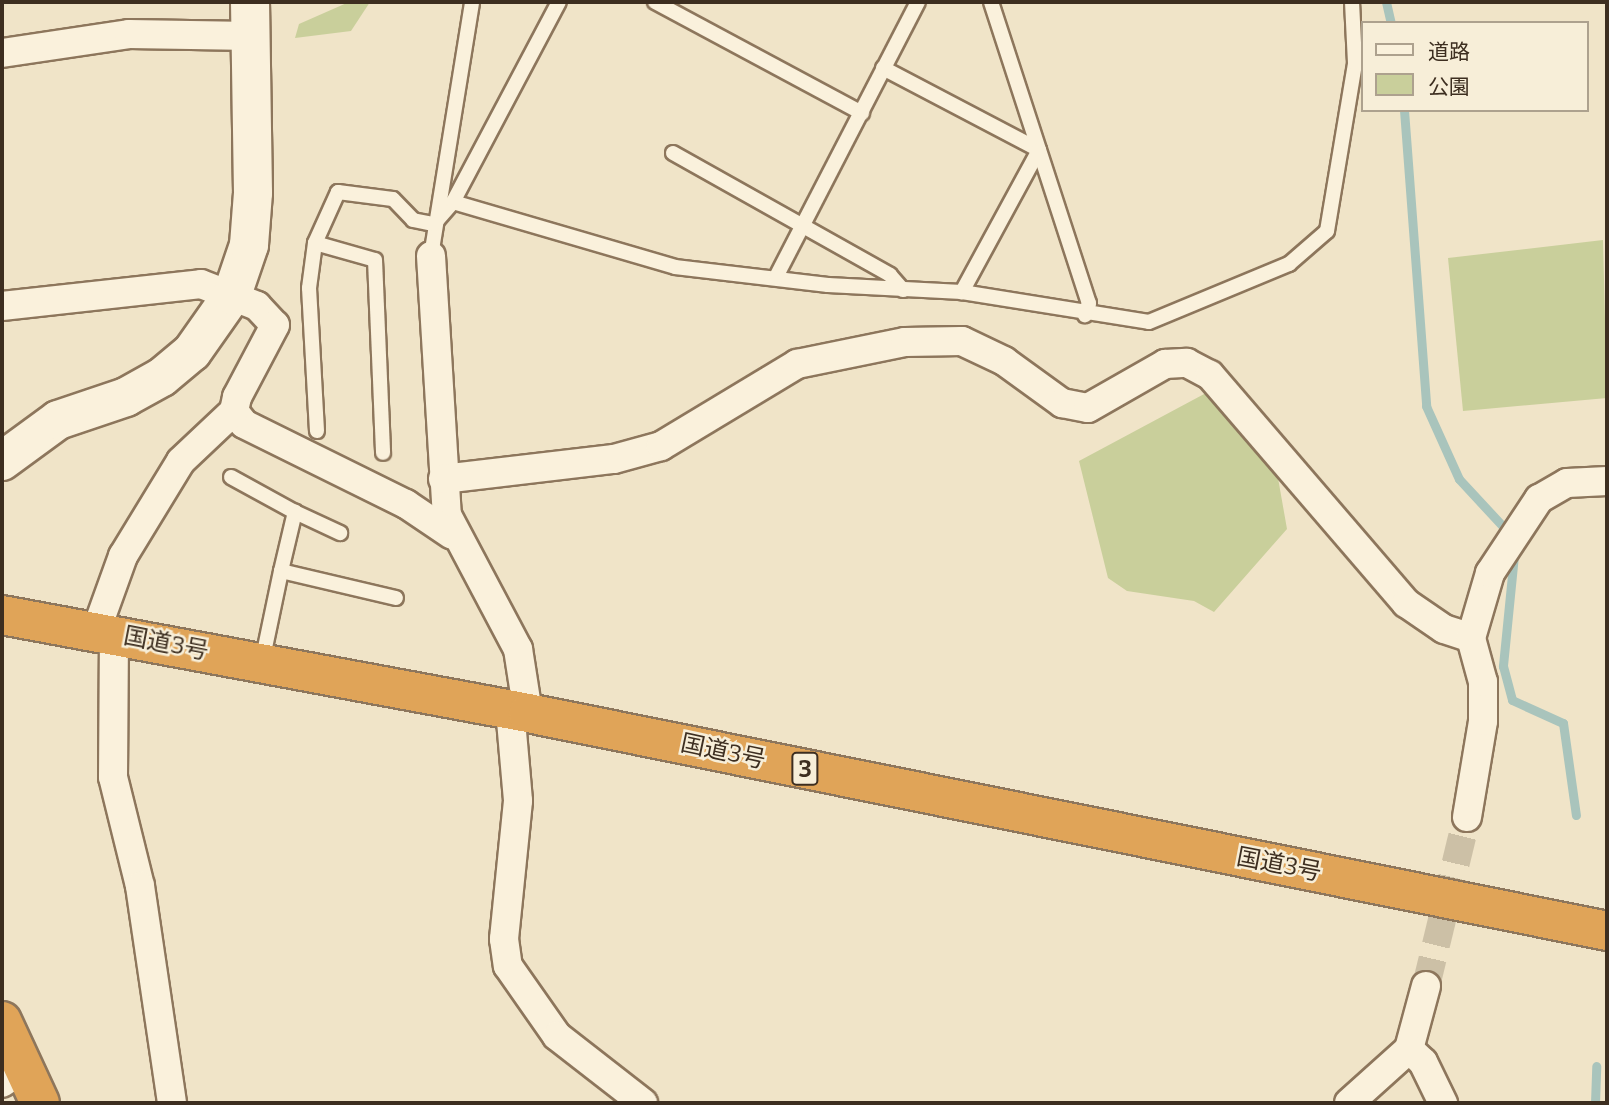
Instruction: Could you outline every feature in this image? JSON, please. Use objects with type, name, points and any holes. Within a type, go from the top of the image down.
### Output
[{"type":"highway","name":"国道3号","points":[[2,615],[519,711],[1607,931]]},
{"type":"highway","points":[[2,643],[92,631]]},
{"type":"highway","points":[[2,1021],[11,1076],[40,1103]]},
{"type":"street","points":[[2,53],[251,19],[253,193],[248,245],[232,295],[192,352],[162,377],[126,397],[58,420],[2,461]]},
{"type":"street","points":[[431,256],[443,479],[452,535],[518,649],[518,801],[504,939],[508,966],[557,1035],[643,1103]]},
{"type":"street","points":[[2,306],[201,284],[270,312],[275,325],[234,411],[181,461],[123,556],[92,631],[113,777],[140,886],[172,1103]]},
{"type":"street","points":[[443,479],[614,459],[661,446],[797,365],[905,342],[962,341],[1004,361],[1062,403],[1088,408],[1165,364],[1187,363],[1210,375],[1406,603],[1444,629],[1471,638]]},
{"type":"street","points":[[234,411],[265,438],[406,504],[452,535]]},
{"type":"street","points":[[1467,817],[1483,721],[1483,682],[1471,638],[1500,550],[1517,523],[1539,499],[1567,483],[1607,481]]},
{"type":"street","points":[[1349,1103],[1409,1049],[1426,986]]},
{"type":"street","points":[[1409,1049],[1423,1062],[1443,1103]]},
{"type":"lane","points":[[431,256],[434,224],[472,2]]},
{"type":"lane","points":[[434,224],[453,202],[559,2]]},
{"type":"lane","points":[[655,2],[862,113]]},
{"type":"lane","points":[[776,277],[800,225],[862,113],[918,2]]},
{"type":"lane","points":[[992,2],[1089,303],[1085,315]]},
{"type":"lane","points":[[453,202],[675,267],[903,290],[962,292],[1085,315],[1149,322],[1289,264],[1319,242],[1335,213],[1355,63],[1352,2]]},
{"type":"lane","points":[[883,68],[1039,150]]},
{"type":"lane","points":[[962,292],[1039,150]]},
{"type":"lane","points":[[673,153],[890,275],[903,290]]},
{"type":"lane","points":[[317,431],[309,288],[315,243],[338,192],[393,199],[413,220],[434,224]]},
{"type":"lane","points":[[315,243],[375,260],[383,453]]},
{"type":"lane","points":[[231,477],[340,533]]},
{"type":"lane","points":[[262,662],[295,512]]},
{"type":"lane","points":[[281,570],[396,598]]},
{"type":"green space","points":[[349,2],[370,2],[351,31],[295,38],[299,24]]},
{"type":"green space","points":[[1603,240],[1607,398],[1463,411],[1448,258]]},
{"type":"green space","points":[[1206,393],[1278,478],[1287,529],[1214,612],[1194,601],[1127,591],[1108,578],[1079,461]]},
{"type":"waterway","points":[[1386,2],[1391,21]]},
{"type":"waterway","points":[[1404,112],[1426,406],[1459,479],[1510,534]]},
{"type":"waterway","points":[[1514,555],[1503,666],[1512,700],[1563,723],[1576,815]]},
{"type":"waterway","points":[[1595,1103],[1596,1066]]},
{"type":"tunnel","points":[[1426,986],[1467,817]]}]
